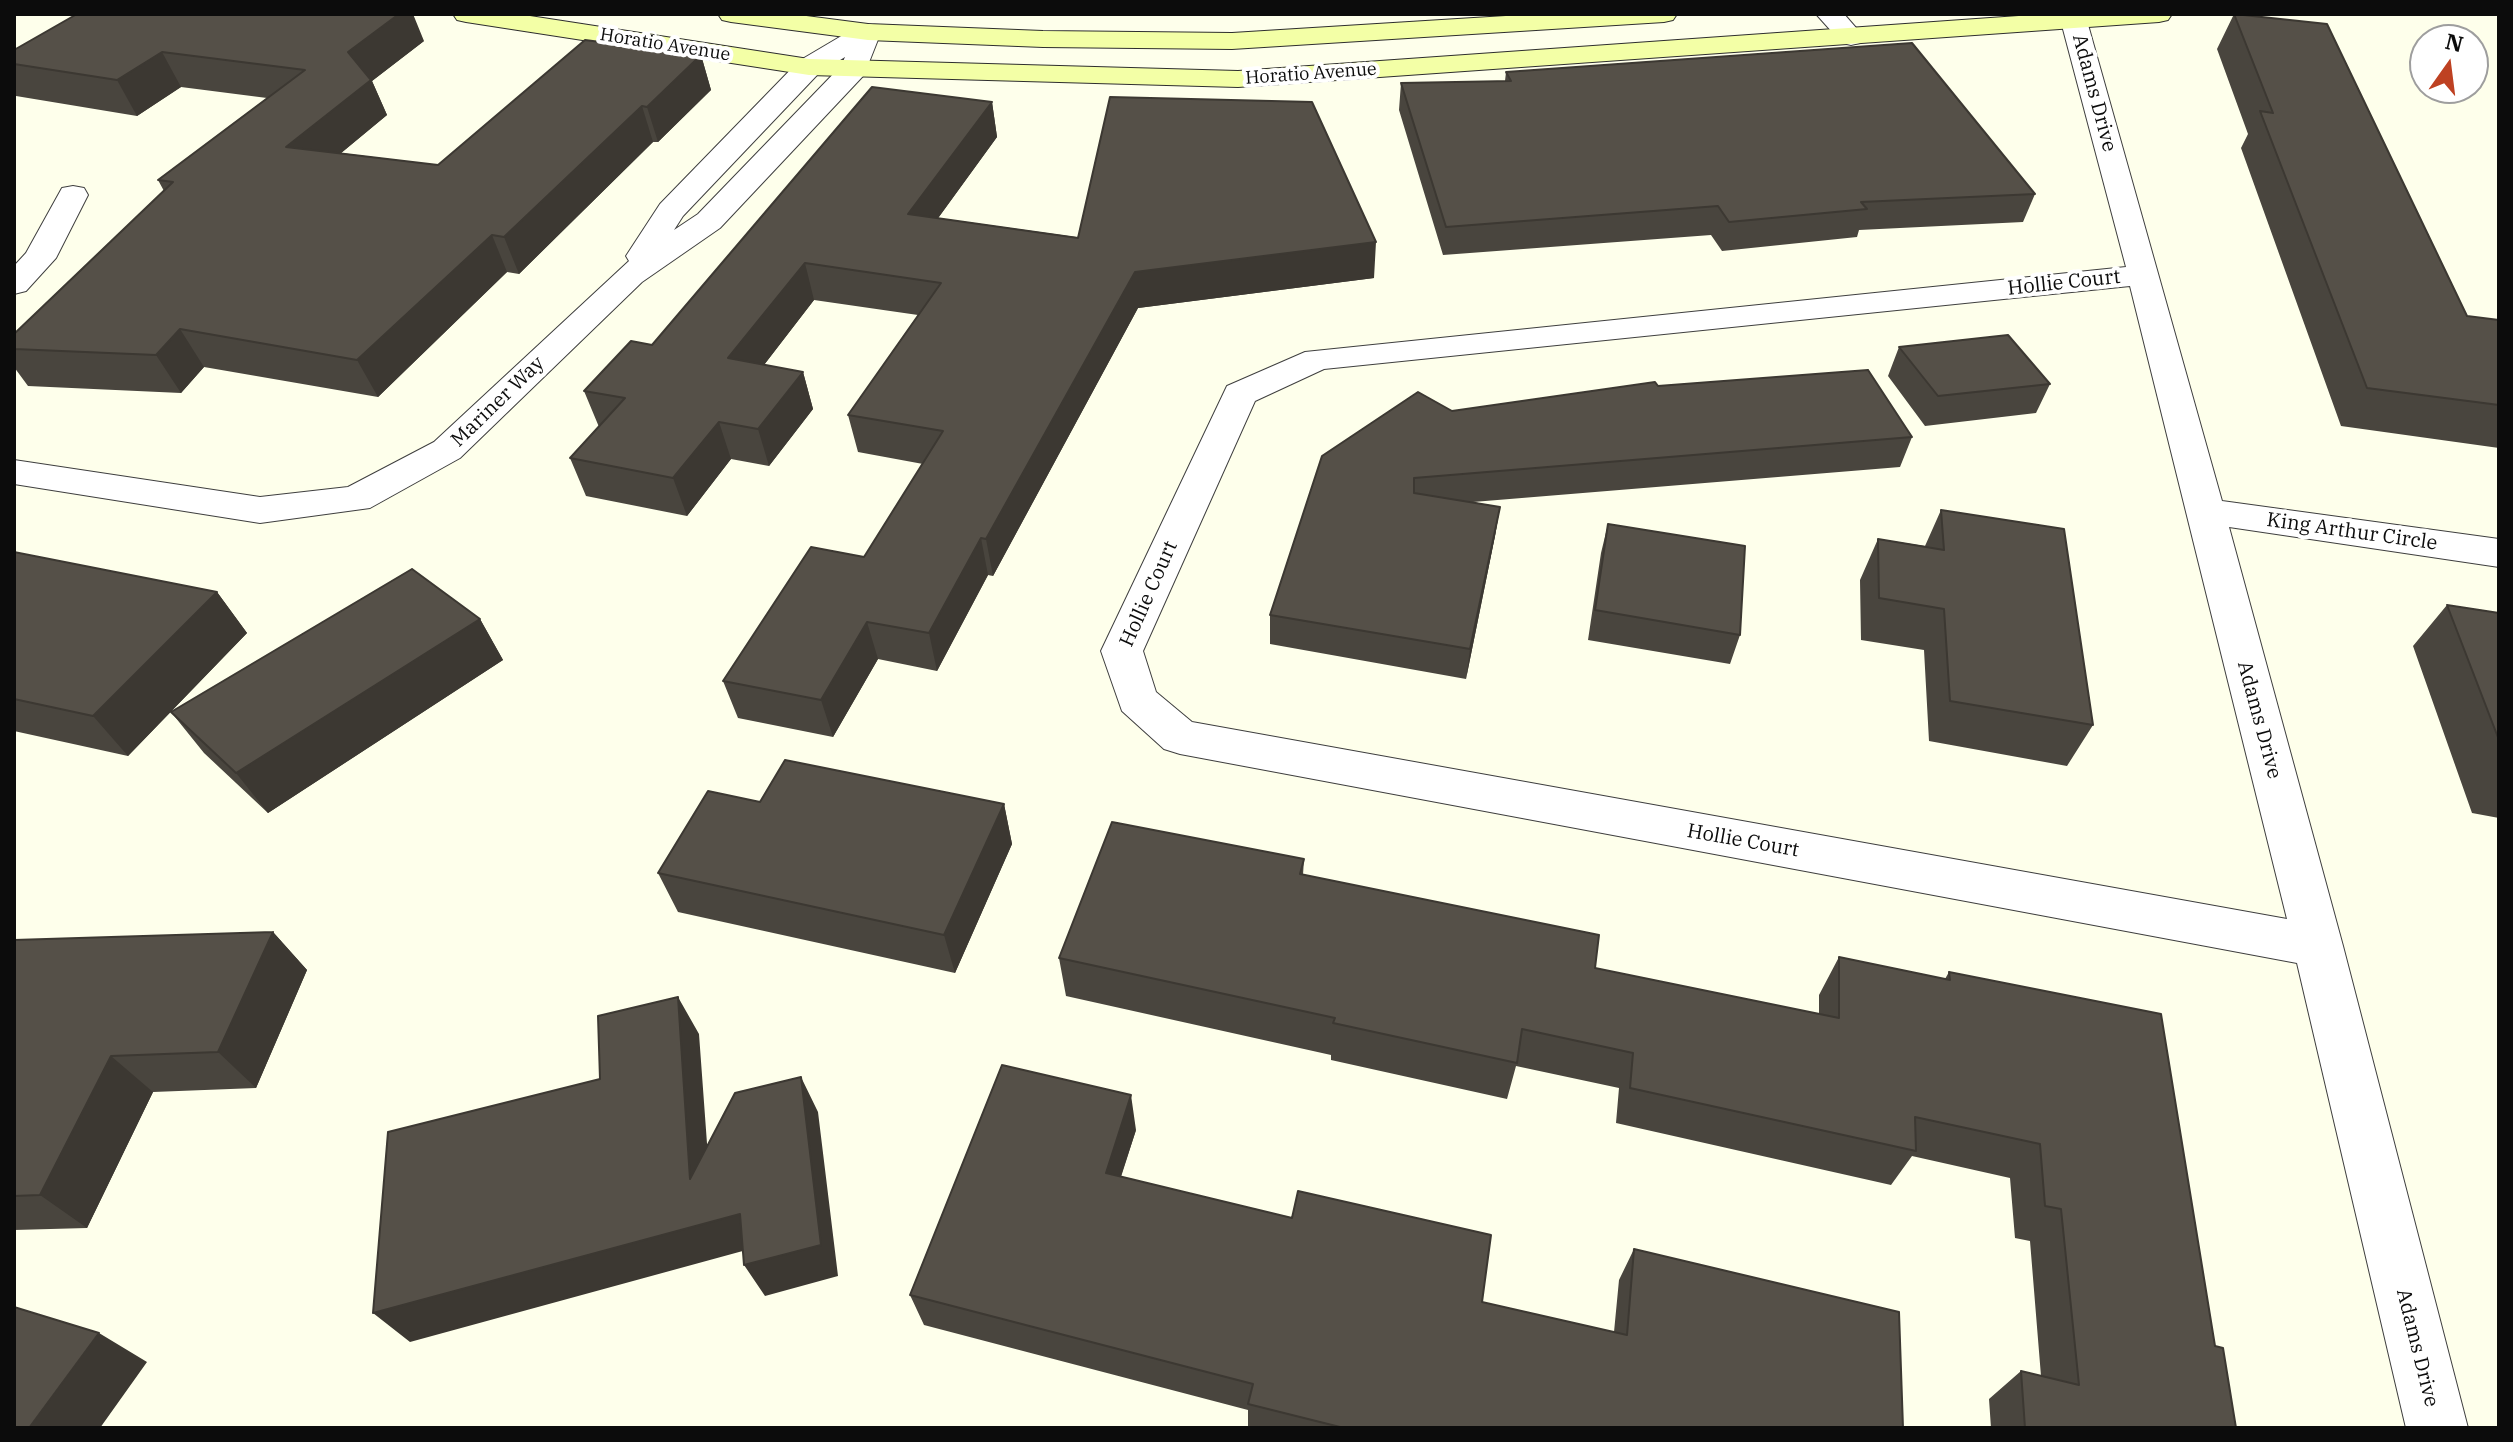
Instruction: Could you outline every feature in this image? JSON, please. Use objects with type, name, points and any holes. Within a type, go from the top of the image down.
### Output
[{"type":"main road","name":"Horatio Avenue","points":[[466,14],[809,67],[1238,79],[2159,14]]},
{"type":"main road","name":"Horatio Avenue","points":[[731,14],[868,32],[1043,39],[1232,41],[1664,14]]},
{"type":"street","points":[[1829,14],[1851,37]]},
{"type":"street","name":"Adams Drive","points":[[2073,18],[2144,275],[2318,946],[2437,1428]]},
{"type":"street","name":"Mariner Way","points":[[630,275],[671,211],[809,67],[868,32]]},
{"type":"street","name":"Mariner Way","points":[[14,472],[260,510],[356,499],[447,450],[630,275],[709,221],[854,69],[868,32]]},
{"type":"street","points":[[14,284],[40,258],[73,195]]},
{"type":"street","name":"Hollie Court","points":[[2144,275],[1317,359],[1240,394],[1122,651],[1137,700],[1180,737],[2318,946]]},
{"type":"street","name":"King Arthur Circle","points":[[2204,511],[2499,553]]},
{"type":"building","points":[[77,14],[399,14],[348,52],[371,80],[286,147],[438,165],[585,40],[701,55],[647,107],[642,106],[504,237],[492,235],[357,360],[180,329],[156,355],[14,349],[14,334],[173,182],[158,180],[305,70],[162,52],[117,80],[14,64],[14,50]]},
{"type":"building","points":[[2234,14],[2327,24],[2467,316],[2499,320],[2499,405],[2367,388],[2260,111],[2273,113]]},
{"type":"building","points":[[1912,43],[2035,194],[1861,202],[1867,209],[1729,222],[1718,206],[1446,227],[1401,83],[1511,81],[1506,72]]},
{"type":"building","points":[[872,87],[992,102],[908,214],[1078,238],[1110,97],[1312,102],[1376,242],[1135,272],[986,539],[981,538],[929,633],[867,622],[821,700],[723,681],[811,547],[864,557],[943,431],[848,415],[941,283],[805,263],[728,358],[803,372],[758,429],[719,422],[673,478],[570,458],[625,398],[584,391],[631,341],[652,345]]},
{"type":"building","points":[[2008,335],[2050,384],[1938,396],[1899,347]]},
{"type":"building","points":[[1868,370],[1912,437],[1414,478],[1414,493],[1500,507],[1470,649],[1270,615],[1322,456],[1418,392],[1452,411],[1655,382],[1658,386]]},
{"type":"building","points":[[1941,510],[2064,529],[2093,725],[1950,701],[1944,609],[1879,598],[1878,539],[1944,550]]},
{"type":"building","points":[[1608,524],[1745,546],[1740,635],[1595,610]]},
{"type":"building","points":[[14,552],[217,592],[93,716],[14,699]]},
{"type":"building","points":[[412,569],[480,619],[236,773],[171,712]]},
{"type":"building","points":[[2447,605],[2499,613],[2499,740]]},
{"type":"building","points":[[785,760],[1004,804],[944,935],[658,873],[708,791],[760,802]]},
{"type":"building","points":[[1112,822],[1304,859],[1300,874],[1599,935],[1595,968],[1839,1018],[1839,957],[1950,980],[1949,972],[2161,1014],[2215,1346],[2223,1348],[2236,1428],[2025,1428],[2021,1371],[2079,1385],[2061,1209],[2045,1206],[2040,1144],[1915,1117],[1916,1151],[1630,1088],[1633,1053],[1522,1029],[1517,1063],[1333,1023],[1335,1018],[1059,958]]},
{"type":"building","points":[[273,932],[218,1052],[111,1056],[40,1195],[14,1196],[14,940]]},
{"type":"building","points":[[678,997],[690,1179],[735,1093],[801,1077],[821,1245],[744,1265],[740,1214],[373,1313],[388,1132],[600,1079],[598,1016]]},
{"type":"building","points":[[1002,1065],[1131,1095],[1106,1173],[1292,1218],[1298,1191],[1491,1235],[1482,1302],[1627,1335],[1634,1249],[1899,1312],[1903,1428],[1344,1428],[1248,1404],[1253,1384],[910,1295]]},
{"type":"building","points":[[14,1307],[99,1333],[29,1428],[14,1428]]}]
